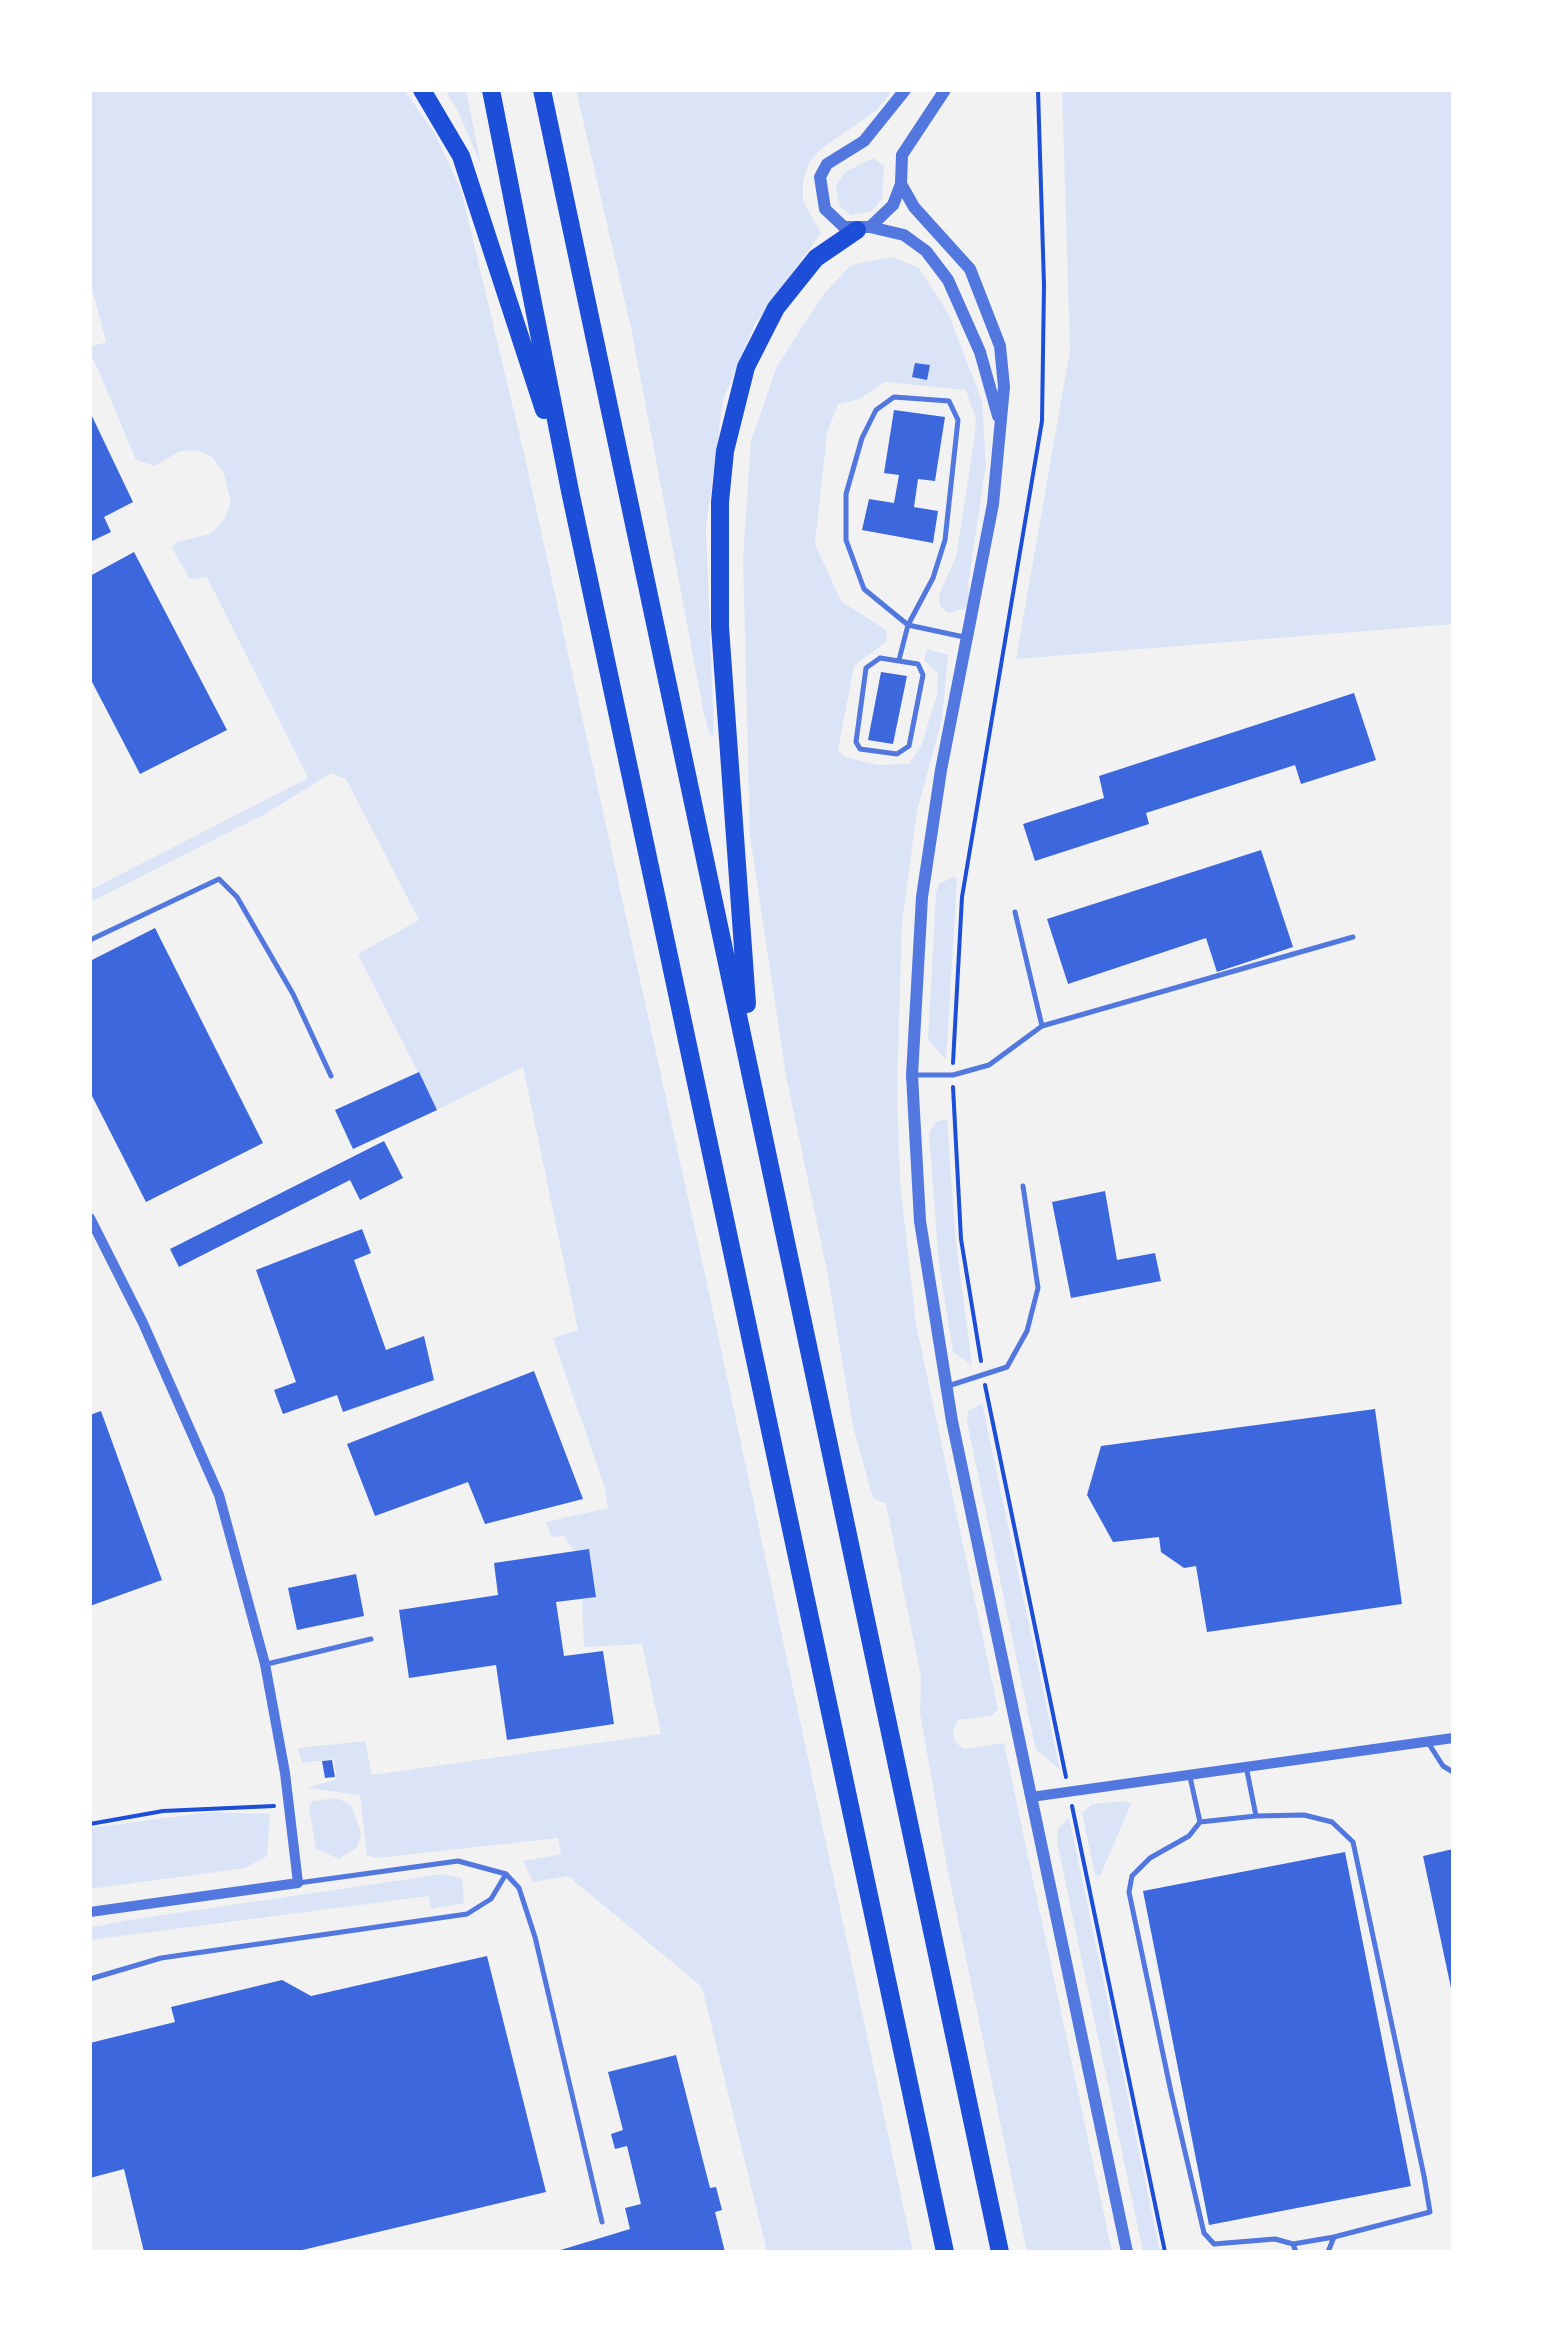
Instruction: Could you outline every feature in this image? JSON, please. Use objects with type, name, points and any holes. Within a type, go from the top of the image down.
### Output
[{"type":"highway","points":[[422,90],[461,156],[485,220],[570,491]]},
{"type":"highway","points":[[491,90],[570,491],[945,2252]]},
{"type":"highway","points":[[542,90],[1000,2252]]},
{"type":"highway","points":[[752,1069],[720,627],[720,502],[725,451],[746,367],[776,308],[816,258],[864,228]]},
{"type":"street","points":[[905,90],[864,141],[826,164],[820,177],[820,195],[832,219],[904,235],[926,251],[948,280],[980,352],[1002,432]]},
{"type":"street","points":[[864,228],[893,205],[901,184],[902,155],[945,90]]},
{"type":"street","points":[[901,184],[914,208],[970,269],[987,306],[1000,346],[1002,432],[993,504],[928,850],[912,1075],[920,1221],[945,1387],[1127,2252]]},
{"type":"street","points":[[90,1218],[144,1323],[219,1495],[265,1664],[298,1882],[90,1912]]},
{"type":"street","points":[[1031,1797],[1453,1738]]},
{"type":"lane","points":[[900,660],[908,624],[946,540],[958,420],[949,401],[894,397],[876,410],[862,438],[846,494],[846,540],[864,589],[908,624],[967,637]]},
{"type":"lane","points":[[880,658],[900,660],[918,664],[923,675],[909,746],[898,754],[860,749],[855,734],[866,668],[880,658]]},
{"type":"lane","points":[[90,940],[219,878],[238,897],[293,994],[331,1076]]},
{"type":"lane","points":[[1016,912],[1042,1026]]},
{"type":"lane","points":[[912,1075],[953,1075],[989,1065],[1042,1026],[1354,937]]},
{"type":"lane","points":[[945,1387],[1008,1367],[1028,1331],[1038,1288],[1022,1186]]},
{"type":"lane","points":[[265,1664],[371,1639]]},
{"type":"lane","points":[[1428,1742],[1443,1766],[1453,1772]]},
{"type":"lane","points":[[1246,1766],[1256,1816]]},
{"type":"lane","points":[[1189,1774],[1200,1822]]},
{"type":"lane","points":[[1304,1816],[1332,1822],[1353,1842],[1430,2212],[1292,2244],[1275,2239],[1214,2244],[1204,2233],[1130,1892],[1132,1876],[1150,1858],[1189,1836],[1200,1822],[1304,1816]]},
{"type":"lane","points":[[298,1882],[458,1862],[506,1874],[519,1888],[535,1937],[602,2222]]},
{"type":"lane","points":[[90,1979],[161,1958],[467,1914],[491,1900],[506,1874]]},
{"type":"lane","points":[[1328,2252],[1334,2237]]},
{"type":"lane","points":[[1292,2244],[1296,2252]]},
{"type":"path","points":[[90,1824],[163,1812],[289,1806]]},
{"type":"shaded area","points":[[90,90],[404,90],[434,132],[461,190],[523,449],[711,1302],[913,2252],[767,2252],[702,1987],[568,1876],[533,1882],[523,1861],[561,1854],[558,1838],[377,1858],[367,1855],[360,1795],[308,1788],[337,1779],[334,1759],[302,1763],[298,1748],[365,1741],[372,1775],[661,1734],[642,1644],[584,1647],[582,1598],[596,1596],[589,1550],[574,1551],[564,1536],[551,1537],[546,1522],[608,1508],[605,1488],[553,1338],[578,1330],[523,1067],[437,1110],[358,954],[419,920],[346,779],[331,773],[267,813],[90,902],[90,890],[308,778],[207,577],[190,579],[172,548],[176,542],[210,534],[224,520],[231,502],[223,471],[211,456],[196,450],[180,451],[155,466],[136,460],[94,360],[90,360],[90,347],[106,342],[90,281]]},
{"type":"shaded area","points":[[445,90],[466,90],[481,165],[458,111]]},
{"type":"shaded area","points":[[576,90],[893,90],[876,111],[822,148],[809,163],[803,180],[803,201],[821,233],[755,324],[723,400],[706,528],[714,735],[710,735],[704,714],[631,328]]},
{"type":"shaded area","points":[[1062,90],[1453,90],[1453,624],[1016,659],[1070,350]]},
{"type":"shaded area","points":[[873,158],[884,166],[882,199],[872,211],[851,215],[840,207],[836,186],[845,172]]},
{"type":"shaded area","points":[[892,257],[919,268],[948,313],[982,401],[986,464],[968,585],[971,607],[948,613],[940,606],[939,595],[956,557],[974,441],[976,420],[966,390],[885,382],[859,399],[838,404],[827,433],[815,544],[841,601],[886,630],[887,641],[854,666],[838,750],[845,757],[877,765],[909,764],[921,746],[937,695],[938,674],[924,660],[927,649],[948,655],[942,719],[917,811],[902,923],[897,1088],[900,1181],[916,1324],[998,1709],[991,1716],[958,1720],[953,1732],[955,1742],[964,1749],[1004,1743],[1112,2252],[1027,2252],[947,1867],[920,1713],[921,1677],[886,1504],[873,1498],[853,1426],[827,1271],[786,1076],[750,836],[743,558],[751,441],[777,366],[823,295],[851,265]]},
{"type":"shaded area","points":[[955,876],[946,1060],[928,1040],[936,892],[939,884]]},
{"type":"shaded area","points":[[947,1119],[956,1243],[972,1365],[953,1352],[939,1264],[929,1134],[935,1122]]},
{"type":"shaded area","points":[[982,1403],[1060,1770],[1036,1749],[1030,1723],[967,1422],[968,1411]]},
{"type":"shaded area","points":[[337,1798],[351,1805],[361,1833],[357,1847],[339,1859],[316,1849],[309,1808],[312,1801]]},
{"type":"shaded area","points":[[1092,1804],[1131,1804],[1100,1876],[1095,1875],[1082,1813]]},
{"type":"shaded area","points":[[211,1812],[270,1814],[267,1856],[245,1868],[90,1889],[90,1828]]},
{"type":"shaded area","points":[[1069,1817],[1160,2252],[1143,2252],[1057,1842],[1058,1829]]},
{"type":"shaded area","points":[[443,1874],[462,1878],[464,1903],[431,1909],[429,1896],[90,1940],[90,1928],[122,1921]]},
{"type":"building","points":[[915,363],[930,365],[927,380],[912,377]]},
{"type":"building","points":[[894,410],[945,417],[935,481],[918,479],[914,507],[938,511],[933,543],[862,530],[869,499],[894,503],[899,475],[884,473]]},
{"type":"building","points":[[90,412],[133,502],[104,517],[111,532],[90,542]]},
{"type":"building","points":[[134,552],[227,730],[140,774],[90,678],[90,576]]},
{"type":"building","points":[[881,672],[907,676],[893,744],[868,740]]},
{"type":"building","points":[[1354,693],[1376,760],[1301,784],[1295,765],[1146,813],[1149,824],[1035,861],[1023,824],[1104,798],[1099,776]]},
{"type":"building","points":[[1261,850],[1293,947],[1217,972],[1206,938],[1068,984],[1047,919]]},
{"type":"building","points":[[155,928],[263,1143],[146,1202],[90,1092],[90,961]]},
{"type":"building","points":[[419,1072],[437,1110],[353,1149],[335,1110]]},
{"type":"building","points":[[384,1141],[403,1178],[360,1200],[350,1180],[179,1267],[170,1249]]},
{"type":"building","points":[[1105,1191],[1117,1260],[1155,1253],[1161,1281],[1071,1298],[1052,1202]]},
{"type":"building","points":[[362,1229],[371,1253],[354,1260],[386,1350],[424,1336],[434,1380],[343,1412],[337,1395],[283,1414],[274,1390],[296,1382],[256,1270]]},
{"type":"building","points":[[534,1371],[583,1499],[485,1524],[468,1482],[375,1516],[347,1444]]},
{"type":"building","points":[[1375,1409],[1402,1604],[1207,1632],[1196,1566],[1184,1568],[1161,1552],[1159,1537],[1113,1542],[1087,1495],[1101,1446]]},
{"type":"building","points":[[101,1411],[162,1580],[90,1606],[90,1415]]},
{"type":"building","points":[[589,1549],[596,1597],[556,1602],[564,1656],[603,1651],[614,1724],[507,1740],[496,1665],[409,1678],[399,1610],[498,1595],[494,1563]]},
{"type":"building","points":[[356,1574],[364,1616],[297,1630],[288,1588]]},
{"type":"building","points":[[332,1760],[335,1777],[325,1778],[322,1761]]},
{"type":"building","points":[[1453,1849],[1453,1988],[1451,1988],[1423,1856]]},
{"type":"building","points":[[1345,1852],[1411,2186],[1209,2225],[1143,1891]]},
{"type":"building","points":[[487,1956],[546,2192],[294,2252],[144,2252],[124,2169],[90,2178],[90,2043],[175,2022],[171,2007],[282,1980],[311,1996]]},
{"type":"building","points":[[676,2055],[710,2188],[716,2187],[722,2210],[715,2212],[725,2252],[554,2252],[630,2229],[625,2208],[641,2204],[627,2146],[615,2149],[611,2134],[623,2130],[608,2072]]}]
